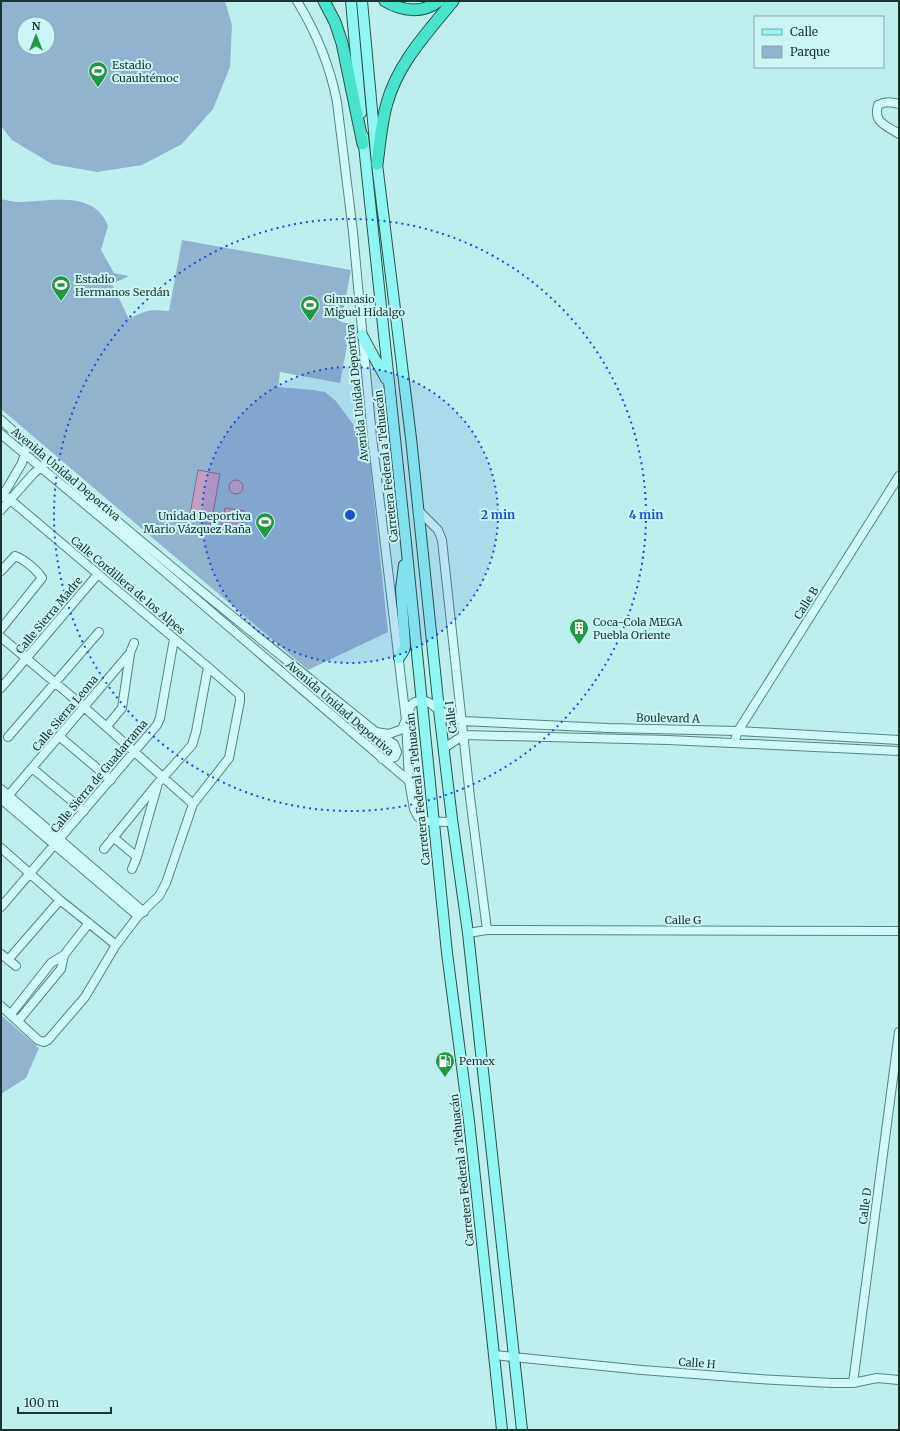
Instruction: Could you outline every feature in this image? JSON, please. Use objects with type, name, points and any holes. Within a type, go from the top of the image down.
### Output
[{"type":"highway","points":[[324,1],[335,22],[342,43],[363,144]]},
{"type":"highway","points":[[385,1],[399,8],[416,10],[426,8],[439,1]]},
{"type":"highway","points":[[377,164],[384,114],[396,79],[416,47],[453,1]]},
{"type":"main road","name":"Carretera Federal a Tehuacán","points":[[351,1],[363,144],[406,543],[447,953],[469,1121],[502,1430]]},
{"type":"main road","points":[[362,1],[377,164],[411,438],[439,710],[468,933],[522,1430]]},
{"type":"main road","points":[[362,335],[389,386]]},
{"type":"main road","points":[[399,658],[405,646],[402,589],[406,543]]},
{"type":"street","name":"Avenida Unidad Deportiva","points":[[297,1],[324,55],[333,81],[337,102],[353,232],[372,436],[406,720],[410,781],[414,809],[418,817],[424,822],[434,823]]},
{"type":"street","points":[[899,104],[884,102],[878,105],[876,117],[879,121],[899,134]]},
{"type":"street","name":"Avenida Unidad Deportiva","points":[[1,420],[224,611],[376,732],[389,734],[400,730],[403,727],[411,705],[422,700]]},
{"type":"street","name":"Avenida Unidad Deportiva","points":[[1,434],[117,531],[382,759],[410,781]]},
{"type":"street","points":[[1,510],[4,496],[22,463],[26,442]]},
{"type":"street","points":[[22,463],[34,473]]},
{"type":"street","points":[[4,496],[41,468],[51,463]]},
{"type":"street","name":"Calle B","points":[[734,743],[738,731],[899,476]]},
{"type":"street","name":"Calle Cordillera de los Alpes","points":[[4,496],[174,638],[240,696],[229,758],[193,804]]},
{"type":"street","name":"Calle I","points":[[418,510],[438,530],[442,540],[470,797],[487,930]]},
{"type":"street","points":[[1,571],[15,556],[19,557],[39,573],[42,578],[1,630]]},
{"type":"street","name":"Calle Sierra Madre","points":[[1,688],[98,574]]},
{"type":"street","points":[[182,587],[188,580]]},
{"type":"street","points":[[200,603],[207,596]]},
{"type":"street","points":[[217,617],[224,611]]},
{"type":"street","points":[[8,737],[99,632]]},
{"type":"street","points":[[1,637],[136,751],[161,780],[193,804],[166,883],[159,896],[141,914],[116,945],[85,998],[48,1040],[44,1042],[38,1040],[1,1006]]},
{"type":"street","name":"Calle Sierra de Guadarrama","points":[[3,902],[57,843],[157,725],[160,718],[174,638]]},
{"type":"street","name":"Calle Sierra Leona","points":[[5,797],[60,737],[84,706],[130,653],[134,643]]},
{"type":"street","points":[[107,726],[122,708],[130,653]]},
{"type":"street","points":[[104,849],[192,745],[196,732],[208,667]]},
{"type":"street","points":[[422,700],[430,702],[439,710]]},
{"type":"street","name":"Boulevard A","points":[[439,710],[462,721],[593,727],[738,731],[899,740]]},
{"type":"street","points":[[592,739],[593,727]]},
{"type":"street","points":[[376,732],[392,742],[397,750],[395,757],[382,759]]},
{"type":"street","points":[[444,748],[464,735]]},
{"type":"street","name":"Boulevard A","points":[[464,735],[668,740],[899,751]]},
{"type":"street","points":[[60,737],[111,780]]},
{"type":"street","points":[[32,768],[84,811]]},
{"type":"street","points":[[132,869],[161,780]]},
{"type":"street","points":[[1,789],[5,797],[141,914]]},
{"type":"street","points":[[434,823],[447,822],[452,819]]},
{"type":"street","points":[[113,837],[137,857]]},
{"type":"street","points":[[1,848],[60,900],[116,945]]},
{"type":"street","points":[[8,960],[60,900]]},
{"type":"street","points":[[11,1014],[51,963],[64,954],[89,923]]},
{"type":"street","name":"Calle G","points":[[468,933],[487,930],[899,931]]},
{"type":"street","points":[[1,954],[16,966]]},
{"type":"street","points":[[18,1021],[61,970],[64,954]]},
{"type":"street","name":"Calle D","points":[[853,1383],[896,1069],[899,1032]]},
{"type":"street","name":"Calle H","points":[[494,1355],[642,1370],[759,1379],[853,1383],[877,1378],[899,1380]]},
{"type":"green space","name":"Estadio Cuauhtémoc","points":[[1,1],[225,1],[232,25],[230,67],[213,109],[182,144],[142,165],[97,172],[52,164],[12,140],[1,126]]},
{"type":"green space","name":"Unidad Deportiva Mario Vázquez Raña","points":[[1,199],[19,202],[70,200],[82,202],[101,214],[108,226],[101,250],[114,273],[129,276],[112,284],[129,319],[148,311],[169,311],[182,240],[351,270],[341,322],[351,324],[340,383],[280,372],[278,387],[325,392],[336,401],[368,445],[388,632],[308,670],[1,409]]},
{"type":"green space","points":[[1,1015],[39,1048],[26,1078],[1,1094]]},
{"type":"shaded area","points":[[198,470],[220,474],[211,524],[189,520]]},
{"type":"shaded area","points":[[236,480],[241,482],[243,487],[241,492],[236,494],[231,492],[229,487],[231,482]]},
{"type":"shaded area","points":[[225,508],[244,511],[239,535],[220,531]]},
{"type":"place","name":"Estadio Cuauhtémoc","points":[[98,88]]},
{"type":"place","name":"Estadio Hermanos Serdán","points":[[61,302]]},
{"type":"place","name":"Gimnasio Miguel Hidalgo","points":[[310,322]]},
{"type":"place","name":"Unidad Deportiva Mario Vázquez Raña","points":[[265,539]]},
{"type":"place","name":"Coca-Cola MEGA Puebla Oriente","points":[[579,645]]},
{"type":"place","name":"Pemex","points":[[445,1078]]}]
